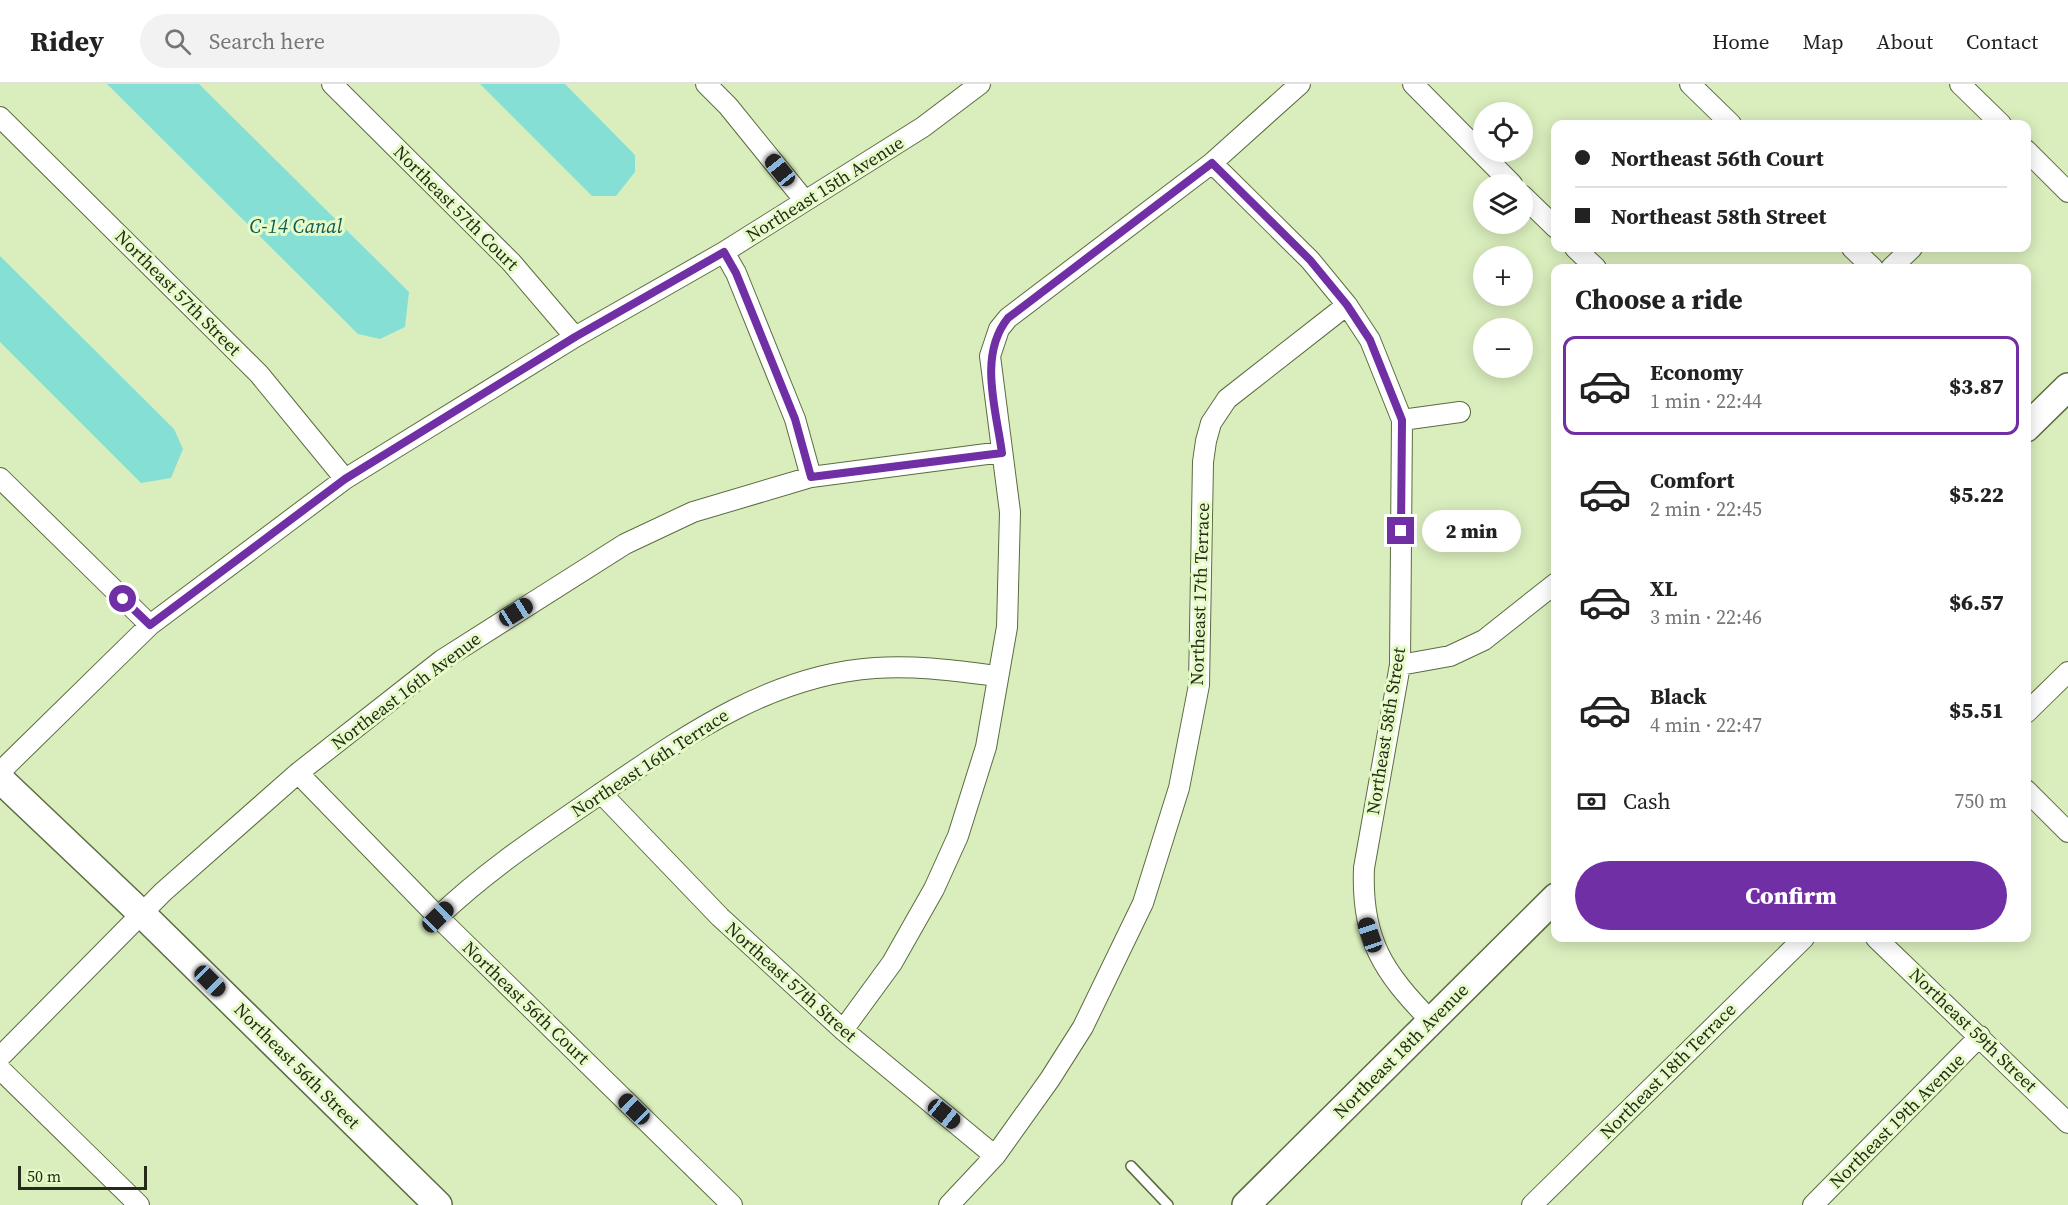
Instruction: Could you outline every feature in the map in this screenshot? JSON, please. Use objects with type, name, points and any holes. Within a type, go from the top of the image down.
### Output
[{"type":"street","name":"Northeast 57th Court","points":[[332,84],[511,262],[575,337]]},
{"type":"street","points":[[706,84],[728,106],[805,201]]},
{"type":"street","name":"Northeast 15th Avenue","points":[[0,772],[150,625],[345,479],[575,337],[724,252],[923,128],[980,84]]},
{"type":"street","points":[[843,1030],[892,963],[934,889],[958,836],[986,747],[1007,627],[1010,572],[1010,512],[990,356],[999,329],[1008,318],[1212,163],[1300,84]]},
{"type":"street","points":[[1413,84],[1502,174]]},
{"type":"street","points":[[1690,84],[1727,120]]},
{"type":"street","points":[[1960,84],[1997,120]]},
{"type":"street","name":"Northeast 57th Street","points":[[0,117],[259,374],[345,479]]},
{"type":"street","points":[[2031,155],[2068,192]]},
{"type":"street","name":"Northeast 58th Street","points":[[1212,163],[1310,260],[1347,305],[1370,340],[1402,420],[1400,665],[1364,868],[1362,896],[1365,921],[1374,949],[1412,1002],[1431,1021]]},
{"type":"street","points":[[1533,206],[1551,223]]},
{"type":"street","points":[[724,252],[736,273],[795,419],[811,477]]},
{"type":"street","points":[[1579,252],[1592,264]]},
{"type":"street","points":[[1856,252],[1869,264]]},
{"type":"street","points":[[1895,264],[1908,252]]},
{"type":"street","name":"Northeast 17th Terrace","points":[[949,1205],[995,1156],[1050,1079],[1083,1027],[1143,903],[1179,788],[1199,685],[1203,462],[1211,423],[1227,399],[1347,305]]},
{"type":"street","points":[[2031,423],[2068,387]]},
{"type":"street","points":[[1402,420],[1460,412]]},
{"type":"street","name":"Northeast 16th Avenue","points":[[0,1057],[142,914],[298,773],[442,660],[625,544],[693,512],[811,477],[1002,453]]},
{"type":"street","points":[[0,478],[150,625]]},
{"type":"street","points":[[1400,665],[1450,656],[1484,640],[1551,587]]},
{"type":"street","name":"Northeast 16th Terrace","points":[[438,917],[465,891],[514,853],[686,736],[731,710],[809,680],[873,668],[932,668],[998,676]]},
{"type":"street","points":[[2031,708],[2068,672]]},
{"type":"street","name":"Northeast 56th Court","points":[[298,773],[438,917],[732,1205]]},
{"type":"street","name":"Northeast 56th Street","points":[[0,779],[142,914],[438,1205]]},
{"type":"street","name":"Northeast 57th Street","points":[[601,794],[720,917],[843,1030],[995,1156]]},
{"type":"street","points":[[2031,795],[2068,832]]},
{"type":"street","name":"Northeast 18th Avenue","points":[[1246,1205],[1551,902]]},
{"type":"street","name":"Northeast 18th Terrace","points":[[1533,1205],[1800,942]]},
{"type":"street","name":"Northeast 59th Street","points":[[1880,942],[2068,1123]]},
{"type":"street","name":"Northeast 19th Avenue","points":[[1813,1205],[1980,1036]]},
{"type":"street","points":[[0,1069],[135,1204]]},
{"type":"lane","points":[[1131,1166],[1168,1205]]},
{"type":"water","name":"C-14 Canal","points":[[107,84],[199,84],[409,292],[405,327],[380,339],[358,334]]},
{"type":"water","points":[[480,84],[565,84],[635,155],[635,172],[616,196],[592,196]]},
{"type":"water","points":[[0,256],[174,429],[183,449],[171,478],[141,483],[0,342]]},
{"type":"route","points":[[123,599],[150,625],[345,479],[575,337],[724,252],[736,273],[795,419],[811,477],[1002,453],[990,356],[999,329],[1008,318],[1212,163],[1310,260],[1347,305],[1370,340],[1402,420],[1401,531]]}]
